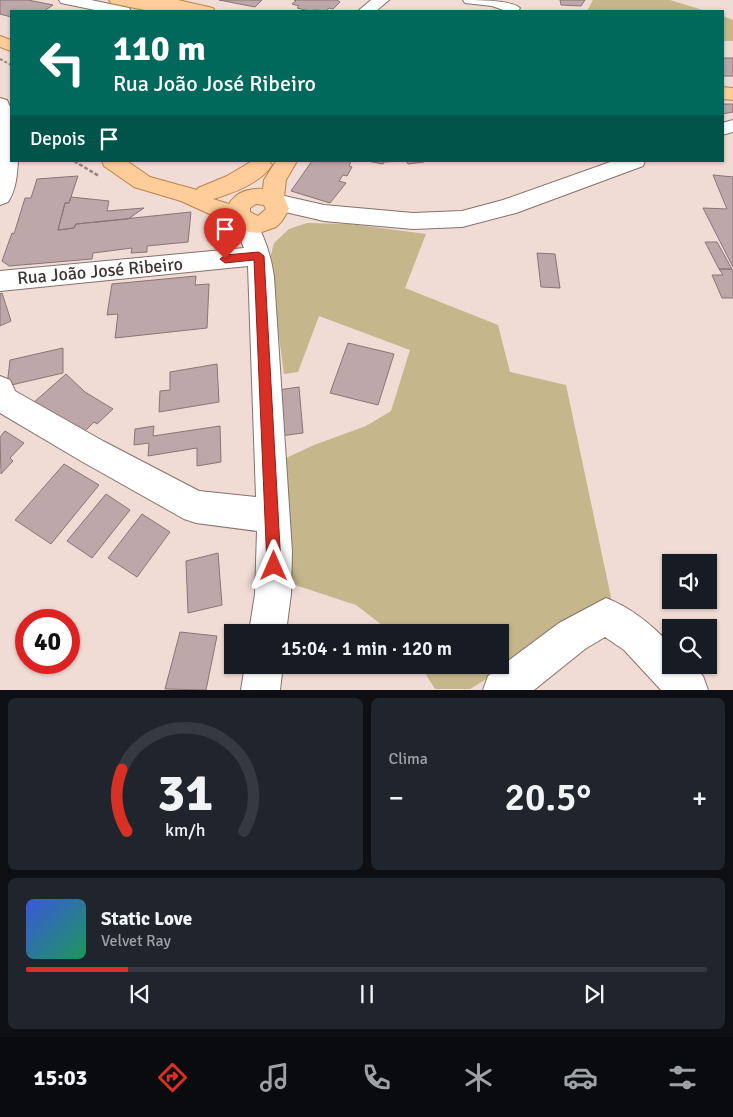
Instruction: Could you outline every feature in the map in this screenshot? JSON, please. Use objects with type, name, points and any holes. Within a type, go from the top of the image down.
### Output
[{"type":"main road","points":[[117,0],[199,10]]},
{"type":"main road","points":[[113,162],[142,182],[158,188],[197,194],[223,188],[238,181],[262,163]]},
{"type":"main road","points":[[197,194],[205,204],[245,209],[257,224],[273,210],[275,180],[286,162]]},
{"type":"main road","points":[[245,209],[250,189],[262,163]]},
{"type":"street","points":[[67,0],[118,10]]},
{"type":"street","points":[[367,10],[382,0]]},
{"type":"street","points":[[471,0],[495,1],[512,8]]},
{"type":"street","points":[[0,104],[10,135]]},
{"type":"street","points":[[0,198],[6,182],[10,147]]},
{"type":"street","points":[[259,256],[273,210],[414,221],[462,219],[508,207],[632,162]]},
{"type":"street","points":[[245,209],[259,256],[273,516],[274,594],[269,624]]},
{"type":"street","name":"Rua João José Ribeiro","points":[[0,280],[35,279],[259,256]]},
{"type":"street","points":[[0,389],[3,399],[92,452],[196,507],[273,516]]},
{"type":"street","points":[[502,690],[572,636],[606,616],[638,637],[689,690]]},
{"type":"street","points":[[260,690],[263,674]]},
{"type":"shaded area","points":[[593,0],[670,0],[703,10],[588,10]]},
{"type":"shaded area","points":[[724,16],[733,20],[733,41],[724,41]]},
{"type":"shaded area","points":[[307,223],[350,224],[426,234],[405,288],[498,325],[510,372],[566,385],[612,602],[509,665],[509,624],[381,624],[356,605],[289,583],[286,458],[314,445],[366,426],[391,411],[410,350],[319,316],[298,372],[284,374],[269,262],[274,243],[289,229]]},
{"type":"shaded area","points":[[426,674],[494,674],[470,689],[435,689]]},
{"type":"building","points":[[0,0],[28,0],[53,5],[46,10],[10,10],[10,17],[0,14]]},
{"type":"building","points":[[219,0],[262,0],[255,7]]},
{"type":"building","points":[[294,0],[337,0],[340,2],[333,9],[305,10],[297,8],[299,6],[292,4],[296,1]]},
{"type":"building","points":[[560,0],[585,0],[581,6],[561,5]]},
{"type":"building","points":[[724,58],[733,58],[733,76],[724,76]]},
{"type":"building","points":[[724,104],[733,104],[733,112],[724,114]]},
{"type":"building","points":[[311,162],[351,162],[349,166],[352,167],[347,176],[343,175],[339,181],[346,183],[330,203],[291,191]]},
{"type":"building","points":[[407,162],[424,162],[408,164]]},
{"type":"building","points":[[713,175],[733,177],[733,267],[703,208],[727,209]]},
{"type":"building","points":[[78,176],[69,203],[65,203],[58,230],[74,228],[76,224],[191,212],[188,242],[147,246],[147,252],[131,253],[132,248],[93,253],[92,259],[9,266],[2,261],[12,233],[14,234],[25,198],[31,198],[37,179]]},
{"type":"building","points":[[71,197],[109,201],[107,211],[144,208],[128,219],[76,224],[74,228],[58,230],[65,203],[69,203]]},
{"type":"building","points":[[705,242],[717,242],[732,269],[719,269]]},
{"type":"building","points":[[537,253],[555,254],[560,288],[541,287]]},
{"type":"building","points":[[719,269],[732,269],[733,298],[722,298],[712,275],[723,275]]},
{"type":"building","points":[[196,276],[195,285],[209,284],[207,328],[115,338],[118,314],[107,315],[112,284]]},
{"type":"building","points":[[2,293],[11,321],[0,326],[0,294]]},
{"type":"building","points":[[348,343],[394,354],[378,405],[330,393]]},
{"type":"building","points":[[63,348],[63,373],[7,386],[10,360]]},
{"type":"building","points":[[217,364],[219,402],[159,412],[160,391],[170,390],[170,372]]},
{"type":"building","points":[[66,374],[85,392],[113,409],[97,424],[94,422],[80,436],[33,403]]},
{"type":"building","points":[[299,387],[303,433],[280,436],[278,390]]},
{"type":"building","points":[[154,426],[153,436],[220,426],[221,462],[197,466],[197,448],[148,456],[149,443],[134,445],[135,429]]},
{"type":"building","points":[[5,431],[24,443],[10,458],[13,461],[1,474],[0,437]]},
{"type":"building","points":[[64,464],[99,485],[51,544],[15,520]]},
{"type":"building","points":[[106,494],[130,510],[92,558],[67,541]]},
{"type":"building","points":[[142,514],[170,532],[137,577],[108,558]]},
{"type":"building","points":[[218,553],[222,605],[188,613],[186,561]]},
{"type":"building","points":[[180,632],[217,636],[206,690],[165,689]]},
{"type":"route","points":[[225,259],[259,256],[275,552],[274,566]]}]
